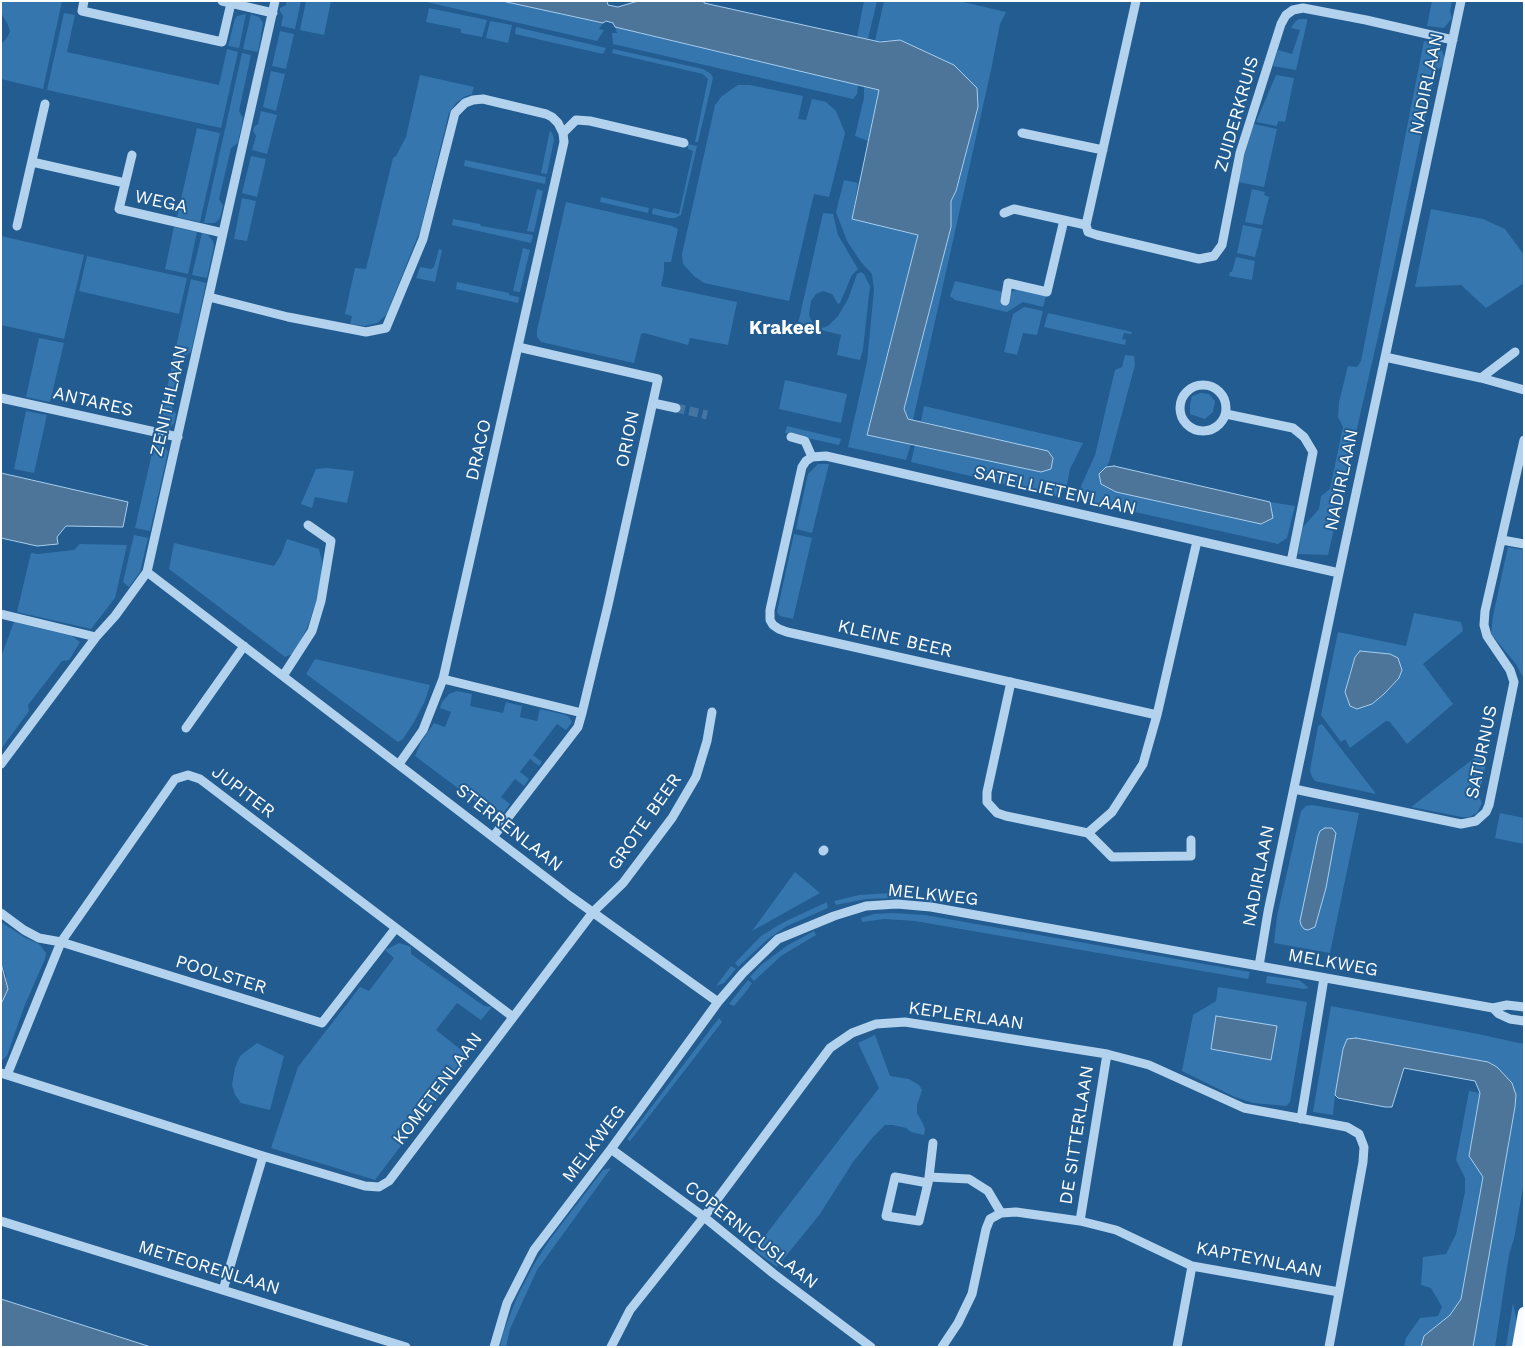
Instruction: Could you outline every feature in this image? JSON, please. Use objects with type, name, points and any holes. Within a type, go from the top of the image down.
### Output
[{"type":"main road","points":[[1518,1347],[1524,1313]]},
{"type":"street","points":[[84,1],[82,11],[222,42],[226,2],[273,13]]},
{"type":"street","name":"ZENITHLAAN","points":[[1,764],[147,572],[275,1]]},
{"type":"street","points":[[1086,225],[1136,1]]},
{"type":"street","name":"NADIRLAAN","points":[[1259,966],[1268,912],[1461,1]]},
{"type":"street","name":"ZUIDERKRUIS","points":[[1004,214],[1014,208],[1086,225],[1088,232],[1097,236],[1199,259],[1214,256],[1222,245],[1240,153],[1281,24],[1286,15],[1293,10],[1303,8],[1453,40]]},
{"type":"street","points":[[209,297],[288,317],[366,332],[386,328],[423,239],[455,113],[465,103],[473,100],[483,99],[546,114],[558,123],[563,133],[576,120],[590,121],[684,143]]},
{"type":"street","points":[[17,226],[45,104]]},
{"type":"street","name":"DRACO","points":[[399,764],[423,730],[443,678],[564,142],[563,133]]},
{"type":"street","points":[[1022,133],[1103,150]]},
{"type":"street","name":"WEGA","points":[[132,154],[119,209],[223,232]]},
{"type":"street","name":"WEGA","points":[[32,162],[125,183]]},
{"type":"street","points":[[1004,301],[1008,283],[1047,292],[1064,220]]},
{"type":"street","name":"ORION","points":[[493,837],[578,727],[601,646],[658,379],[518,347]]},
{"type":"street","points":[[1481,378],[1515,352]]},
{"type":"street","points":[[1385,357],[1481,378],[1524,390]]},
{"type":"street","points":[[1200,384],[1212,386],[1221,392],[1226,403],[1226,414],[1220,424],[1211,430],[1200,432],[1189,427],[1182,419],[1179,408],[1182,396],[1190,388],[1200,384]]},
{"type":"street","name":"ANTARES","points":[[1,398],[178,437]]},
{"type":"street","points":[[652,402],[676,408]]},
{"type":"street","points":[[1226,414],[1293,428],[1304,437],[1313,452],[1291,562]]},
{"type":"street","points":[[790,437],[805,441],[812,457]]},
{"type":"street","name":"SATURNUS","points":[[1294,789],[1461,824],[1471,823],[1481,817],[1489,805],[1514,682],[1510,670],[1487,636],[1484,624],[1485,611],[1524,440]]},
{"type":"street","name":"SATELLIETENLAAN","points":[[812,457],[826,456],[1339,574]]},
{"type":"street","name":"KLEINE BEER","points":[[812,457],[802,467],[770,610],[770,620],[773,625],[788,632],[1157,714]]},
{"type":"street","points":[[283,676],[312,631],[321,601],[331,541],[308,525]]},
{"type":"street","points":[[1088,833],[1112,812],[1143,764],[1157,714],[1197,540]]},
{"type":"street","points":[[1502,540],[1524,544]]},
{"type":"street","name":"STERRENLAAN","points":[[147,572],[493,837],[718,1002]]},
{"type":"street","points":[[1,614],[96,637]]},
{"type":"street","points":[[186,728],[244,646]]},
{"type":"street","points":[[443,678],[582,713]]},
{"type":"street","points":[[1011,682],[987,792],[987,802],[998,813],[1088,833],[1112,857],[1191,856],[1191,840]]},
{"type":"street","name":"GROTE BEER","points":[[593,912],[622,884],[672,818],[696,776],[712,716]]},
{"type":"street","name":"JUPITER","points":[[4,1074],[61,942],[175,779],[188,775],[200,778],[512,1017]]},
{"type":"street","name":"MELKWEG","points":[[494,1347],[507,1304],[534,1250],[611,1149],[718,1002],[743,973],[778,939],[834,916],[866,906],[897,904],[931,907],[1493,1008],[1507,1005],[1524,1007]]},
{"type":"street","name":"KOMETENLAAN","points":[[4,1074],[263,1156],[365,1186],[379,1187],[389,1181],[593,912]]},
{"type":"street","name":"POOLSTER","points":[[1,913],[40,938],[61,942],[322,1024],[395,929]]},
{"type":"street","points":[[1302,1119],[1324,978]]},
{"type":"street","name":"MELKWEG","points":[[1493,1008],[1500,1014],[1524,1021]]},
{"type":"street","name":"KEPLERLAAN","points":[[611,1347],[630,1310],[704,1217],[830,1048],[852,1033],[876,1024],[905,1022],[1107,1054],[1149,1065],[1244,1108],[1347,1128],[1359,1134],[1364,1147],[1363,1162],[1339,1292]]},
{"type":"street","name":"DE SITTERLAAN","points":[[1080,1221],[1107,1054]]},
{"type":"street","points":[[934,1143],[929,1180],[919,1221],[886,1216],[895,1178],[929,1180],[969,1180],[988,1191],[1001,1213],[990,1220],[986,1229],[972,1294],[958,1323],[942,1347]]},
{"type":"street","name":"COPERNICUSLAAN","points":[[611,1149],[704,1217],[774,1274],[871,1347]]},
{"type":"street","points":[[223,1290],[263,1156]]},
{"type":"street","name":"KAPTEYNLAAN","points":[[1001,1213],[1016,1212],[1080,1221],[1116,1230],[1192,1266],[1339,1292]]},
{"type":"street","name":"METEORENLAAN","points":[[1,1221],[406,1347]]},
{"type":"street","points":[[1177,1347],[1192,1266]]},
{"type":"street","points":[[1330,1347],[1339,1292]]},
{"type":"shaded area","points":[[1,1],[62,1],[43,89],[1,79],[1,44],[10,32],[1,13]]},
{"type":"shaded area","points":[[286,1],[301,1],[295,29],[281,26],[283,16],[280,8],[286,5]]},
{"type":"shaded area","points":[[306,1],[331,1],[324,35],[300,30]]},
{"type":"shaded area","points":[[422,1],[502,1],[603,23],[599,29],[604,30],[597,41]]},
{"type":"shaded area","points":[[502,1],[607,1],[608,5],[618,7],[638,1],[704,1],[704,3],[880,42],[900,40],[954,65],[977,88],[978,107],[956,191],[951,201],[951,227],[904,409],[908,419],[1048,451],[1053,458],[1051,469],[1041,472],[867,435],[918,235],[852,219],[879,90],[615,27],[613,23],[606,21],[603,23]]},
{"type":"shaded area","points":[[864,1],[877,1],[868,39],[857,37]]},
{"type":"shaded area","points":[[884,1],[959,1],[1006,12],[1000,24],[913,420],[908,419],[904,409],[951,227],[951,201],[956,191],[978,108],[900,40],[875,41]]},
{"type":"shaded area","points":[[1432,1],[1452,1],[1450,12],[1452,18],[1444,28],[1427,26]]},
{"type":"shaded area","points":[[429,8],[487,20],[482,37],[461,33],[461,29],[426,22]]},
{"type":"shaded area","points":[[64,13],[75,15],[67,52],[219,85],[227,49],[238,52],[221,128],[47,90]]},
{"type":"shaded area","points":[[246,14],[239,48],[228,46],[235,19],[237,16]]},
{"type":"shaded area","points":[[251,14],[259,17],[263,23],[258,52],[243,49]]},
{"type":"shaded area","points":[[1299,19],[1307,19],[1307,22],[1296,70],[1273,66],[1278,50],[1292,54],[1300,30],[1291,28]]},
{"type":"shaded area","points":[[490,21],[512,25],[508,43],[486,38]]},
{"type":"shaded area","points":[[516,27],[606,48],[603,54],[515,34]]},
{"type":"shaded area","points":[[615,27],[858,85],[857,94],[853,99],[613,44],[612,33],[617,33]]},
{"type":"shaded area","points":[[280,31],[294,34],[286,69],[272,66]]},
{"type":"shaded area","points":[[1424,41],[1440,45],[1445,59],[1441,68],[1435,70],[1390,284],[1328,555],[1298,554],[1303,527],[1319,509],[1321,496],[1330,489],[1343,427],[1338,417],[1339,402],[1348,366],[1357,367],[1361,361]]},
{"type":"shaded area","points":[[613,49],[703,69],[711,74],[713,78],[698,142],[695,142],[708,79],[703,74],[612,53]]},
{"type":"shaded area","points":[[242,53],[251,55],[239,111],[243,118],[238,143],[231,148],[219,199],[223,206],[220,218],[215,223],[204,223]]},
{"type":"shaded area","points":[[271,71],[285,74],[276,111],[263,107]]},
{"type":"shaded area","points":[[420,75],[474,87],[472,94],[456,103],[449,113],[420,231],[386,315],[377,323],[365,326],[350,324],[352,316],[345,314],[355,268],[366,269],[393,158],[406,137]]},
{"type":"shaded area","points":[[1276,75],[1294,78],[1285,122],[1278,121],[1277,126],[1256,122]]},
{"type":"shaded area","points":[[738,85],[750,85],[803,96],[798,119],[806,120],[812,99],[826,102],[836,111],[845,133],[829,197],[814,194],[789,301],[704,283],[694,276],[683,264],[682,254],[715,105],[722,96]]},
{"type":"shaded area","points":[[864,86],[879,90],[868,141],[855,136],[864,98]]},
{"type":"shaded area","points":[[261,111],[277,115],[267,154],[252,150],[256,136],[253,131],[254,127],[258,124]]},
{"type":"shaded area","points":[[1254,124],[1277,129],[1264,187],[1238,182]]},
{"type":"shaded area","points":[[197,128],[220,133],[200,222],[177,217]]},
{"type":"shaded area","points":[[550,130],[554,140],[547,174],[541,173]]},
{"type":"shaded area","points":[[688,144],[697,146],[681,215],[669,218],[652,214],[653,208],[679,214],[693,151],[688,149]]},
{"type":"shaded area","points":[[251,156],[266,159],[257,197],[242,193]]},
{"type":"shaded area","points":[[465,160],[546,177],[545,184],[464,166]]},
{"type":"shaded area","points":[[844,180],[858,183],[852,219],[918,235],[867,435],[911,444],[906,460],[848,447],[867,362],[874,290],[872,274],[861,262],[847,241],[836,212]]},
{"type":"shaded area","points":[[537,189],[543,191],[534,232],[527,231]]},
{"type":"shaded area","points":[[1252,189],[1265,192],[1264,195],[1269,197],[1262,225],[1245,222]]},
{"type":"shaded area","points":[[601,197],[649,208],[648,213],[600,202]]},
{"type":"shaded area","points":[[242,198],[256,201],[247,241],[234,239]]},
{"type":"shaded area","points":[[566,202],[672,226],[678,229],[671,262],[664,262],[661,286],[737,302],[728,345],[690,338],[688,345],[644,333],[641,334],[634,363],[541,342],[537,337],[537,330]]},
{"type":"shaded area","points":[[1431,209],[1483,219],[1505,229],[1524,255],[1524,283],[1486,308],[1461,285],[1415,287]]},
{"type":"shaded area","points":[[823,213],[833,214],[838,235],[858,269],[852,275],[840,303],[838,304],[832,294],[823,291],[816,294],[811,301],[809,314],[817,327],[816,330],[798,324]]},
{"type":"shaded area","points":[[453,219],[533,235],[531,243],[452,225]]},
{"type":"shaded area","points":[[1243,225],[1262,229],[1255,257],[1237,253]]},
{"type":"shaded area","points":[[174,227],[197,232],[188,274],[165,269]]},
{"type":"shaded area","points":[[202,233],[208,235],[213,241],[214,246],[207,278],[192,275]]},
{"type":"shaded area","points":[[1,236],[84,255],[64,339],[1,325]]},
{"type":"shaded area","points":[[523,248],[530,250],[520,292],[513,291]]},
{"type":"shaded area","points":[[439,249],[442,250],[435,282],[416,278],[420,267],[431,269],[434,267]]},
{"type":"shaded area","points":[[87,256],[187,278],[179,314],[79,291]]},
{"type":"shaded area","points":[[1236,257],[1255,261],[1252,280],[1229,276]]},
{"type":"shaded area","points":[[861,272],[870,286],[860,360],[837,355],[841,335],[821,330],[838,316],[848,299],[857,274]]},
{"type":"shaded area","points":[[191,279],[206,283],[191,352],[183,357],[172,407],[176,414],[174,423],[169,429],[162,430],[158,429]]},
{"type":"shaded area","points":[[955,281],[1003,292],[1001,301],[1008,303],[1010,293],[1017,289],[1046,296],[1043,307],[1023,302],[1007,312],[955,300],[950,296]]},
{"type":"shaded area","points":[[457,282],[509,293],[509,295],[519,297],[518,303],[456,289]]},
{"type":"shaded area","points":[[1024,307],[1043,311],[1037,335],[1023,333],[1017,355],[1004,352],[1013,314]]},
{"type":"shaded area","points":[[1048,313],[1132,332],[1131,334],[1124,333],[1122,339],[1126,340],[1125,345],[1044,327]]},
{"type":"shaded area","points":[[39,338],[64,343],[50,402],[26,397]]},
{"type":"shaded area","points":[[1125,355],[1134,356],[1135,365],[1109,462],[1099,474],[1272,510],[1270,502],[1295,506],[1287,538],[1278,544],[1081,500],[1081,486],[1095,455],[1115,370],[1122,367]]},
{"type":"shaded area","points":[[785,380],[847,394],[841,423],[779,409]]},
{"type":"shaded area","points":[[1201,393],[1209,394],[1215,401],[1213,412],[1205,419],[1190,414],[1192,396]]},
{"type":"shaded area","points":[[924,406],[1083,443],[1070,469],[1066,489],[1055,496],[911,462],[915,445],[1041,472],[1051,469],[1053,458],[921,421]]},
{"type":"shaded area","points":[[26,411],[47,415],[34,473],[14,469]]},
{"type":"shaded area","points":[[787,426],[841,439],[839,445],[785,433]]},
{"type":"shaded area","points":[[155,440],[163,443],[168,452],[150,531],[135,528]]},
{"type":"shaded area","points":[[818,464],[829,464],[812,533],[796,529],[808,474]]},
{"type":"shaded area","points":[[1114,466],[1270,502],[1273,518],[1261,524],[1116,492],[1101,484],[1099,474],[1106,467]]},
{"type":"shaded area","points":[[326,468],[354,471],[347,503],[315,497],[312,508],[301,504],[316,469]]},
{"type":"shaded area","points":[[1,473],[128,502],[123,527],[66,526],[57,537],[58,544],[37,546],[1,538]]},
{"type":"shaded area","points":[[794,534],[812,538],[793,619],[780,616],[777,612]]},
{"type":"shaded area","points":[[134,535],[148,538],[140,572],[129,587],[123,582]]},
{"type":"shaded area","points":[[287,539],[319,549],[322,561],[316,602],[309,623],[299,645],[292,654],[285,657],[169,569],[174,543],[274,566],[282,553]]},
{"type":"shaded area","points":[[80,544],[127,545],[115,598],[91,629],[17,612],[31,553],[74,550]]},
{"type":"shaded area","points":[[1508,547],[1524,550],[1523,677],[1516,664],[1491,634]]},
{"type":"shaded area","points":[[1414,613],[1461,622],[1463,631],[1423,664],[1453,704],[1407,744],[1390,722],[1386,721],[1350,748],[1345,739],[1341,742],[1321,715],[1338,632],[1406,646]],"holes":[[[1355,657],[1399,678],[1372,704],[1357,709],[1349,675]]]},
{"type":"shaded area","points":[[14,622],[72,636],[80,642],[69,660],[62,661],[28,705],[29,711],[1,749],[1,657]]},
{"type":"shaded area","points":[[1360,651],[1390,654],[1398,658],[1402,670],[1399,678],[1384,694],[1372,704],[1357,709],[1350,706],[1345,692],[1355,657]]},
{"type":"shaded area","points":[[315,659],[430,685],[425,701],[403,739],[398,742],[306,674]]},
{"type":"shaded area","points":[[457,691],[472,694],[470,706],[503,713],[506,702],[522,706],[520,717],[537,721],[540,709],[566,715],[572,722],[566,730],[557,724],[533,755],[542,762],[539,766],[530,759],[520,772],[529,779],[524,786],[515,779],[501,797],[510,804],[499,819],[415,756],[421,742],[434,723],[445,727],[451,712],[440,708],[442,702],[449,694]]},
{"type":"shaded area","points":[[1322,724],[1376,794],[1315,781],[1310,770],[1318,726]]},
{"type":"shaded area","points":[[1486,749],[1488,752],[1479,797],[1482,803],[1477,813],[1469,817],[1462,817],[1411,807]]},
{"type":"shaded area","points":[[1312,805],[1359,813],[1330,953],[1274,943],[1277,916],[1301,811],[1306,806]]},
{"type":"shaded area","points":[[1500,813],[1524,818],[1524,844],[1495,838]]},
{"type":"shaded area","points":[[1325,828],[1332,828],[1336,833],[1326,888],[1315,927],[1308,930],[1304,929],[1300,921],[1318,836],[1320,831]]},
{"type":"shaded area","points":[[795,872],[820,893],[752,931]]},
{"type":"shaded area","points":[[891,893],[933,898],[932,902],[893,898],[866,899],[836,905],[834,901],[859,895]]},
{"type":"shaded area","points":[[827,902],[828,908],[787,926],[768,939],[738,967],[735,963],[761,936],[782,923]]},
{"type":"shaded area","points":[[874,914],[925,915],[1250,972],[1248,979],[915,921],[884,919],[862,922],[861,918]]},
{"type":"shaded area","points":[[1,922],[39,944],[46,953],[7,1056],[1,1061],[1,1004],[3,1002],[6,975],[1,963]]},
{"type":"shaded area","points":[[814,931],[816,935],[781,956],[754,981],[750,977],[761,965],[788,945]]},
{"type":"shaded area","points":[[399,943],[411,947],[411,954],[484,1006],[492,1007],[481,1020],[457,1003],[436,1030],[469,1056],[375,1180],[271,1148],[298,1067],[360,987],[369,991],[394,958],[385,950]]},
{"type":"shaded area","points":[[1,963],[8,989],[1,1004]]},
{"type":"shaded area","points":[[731,966],[736,969],[724,983],[716,986]]},
{"type":"shaded area","points":[[1267,976],[1299,980],[1309,988],[1304,989],[1266,983]]},
{"type":"shaded area","points":[[748,980],[752,983],[748,989],[734,1006],[729,1004]]},
{"type":"shaded area","points":[[1218,987],[1307,1002],[1290,1102],[1286,1106],[1253,1103],[1235,1097],[1182,1071],[1193,1015],[1216,1001]]},
{"type":"shaded area","points":[[1331,1006],[1524,1044],[1524,1182],[1514,1239],[1509,1255],[1495,1347],[1473,1347],[1516,1095],[1488,1062],[1356,1038],[1347,1039],[1335,1095],[1333,1115],[1313,1112]]},
{"type":"shaded area","points":[[1216,1016],[1277,1026],[1271,1060],[1211,1049]]},
{"type":"shaded area","points":[[719,1018],[722,1022],[630,1141],[627,1139]]},
{"type":"shaded area","points":[[875,1035],[890,1076],[909,1079],[919,1085],[922,1090],[917,1105],[917,1113],[925,1129],[924,1135],[911,1132],[906,1128],[885,1125],[853,1162],[820,1214],[777,1267],[754,1250],[879,1088],[858,1043]]},
{"type":"shaded area","points":[[1356,1038],[1488,1062],[1497,1067],[1512,1083],[1516,1095],[1515,1107],[1473,1347],[1421,1347],[1424,1336],[1450,1315],[1461,1299],[1483,1177],[1469,1156],[1480,1093],[1475,1081],[1404,1068],[1392,1107],[1338,1098],[1335,1095],[1343,1049],[1347,1039]]},
{"type":"shaded area","points":[[257,1043],[284,1056],[270,1110],[241,1103],[235,1095],[232,1085],[235,1068],[240,1056]]},
{"type":"shaded area","points":[[1469,1091],[1480,1093],[1469,1156],[1483,1177],[1461,1299],[1450,1315],[1424,1336],[1421,1347],[1404,1347],[1406,1338],[1420,1318],[1438,1316],[1442,1307],[1431,1288],[1421,1285],[1423,1257],[1446,1254],[1456,1234],[1465,1192],[1465,1178],[1456,1160]]},
{"type":"shaded area","points":[[611,1168],[537,1270],[510,1329],[506,1347],[500,1347],[503,1333],[517,1297],[533,1266],[548,1242],[603,1170]]},
{"type":"shaded area","points":[[1,1299],[151,1347],[1,1347]]},
{"type":"shaded area","points":[[1513,1303],[1517,1322],[1514,1347],[1506,1347]]},
{"type":"tunnel","points":[[676,408],[707,415]]},
{"type":"district","name":"Krakeel","points":[[785,328]]}]
